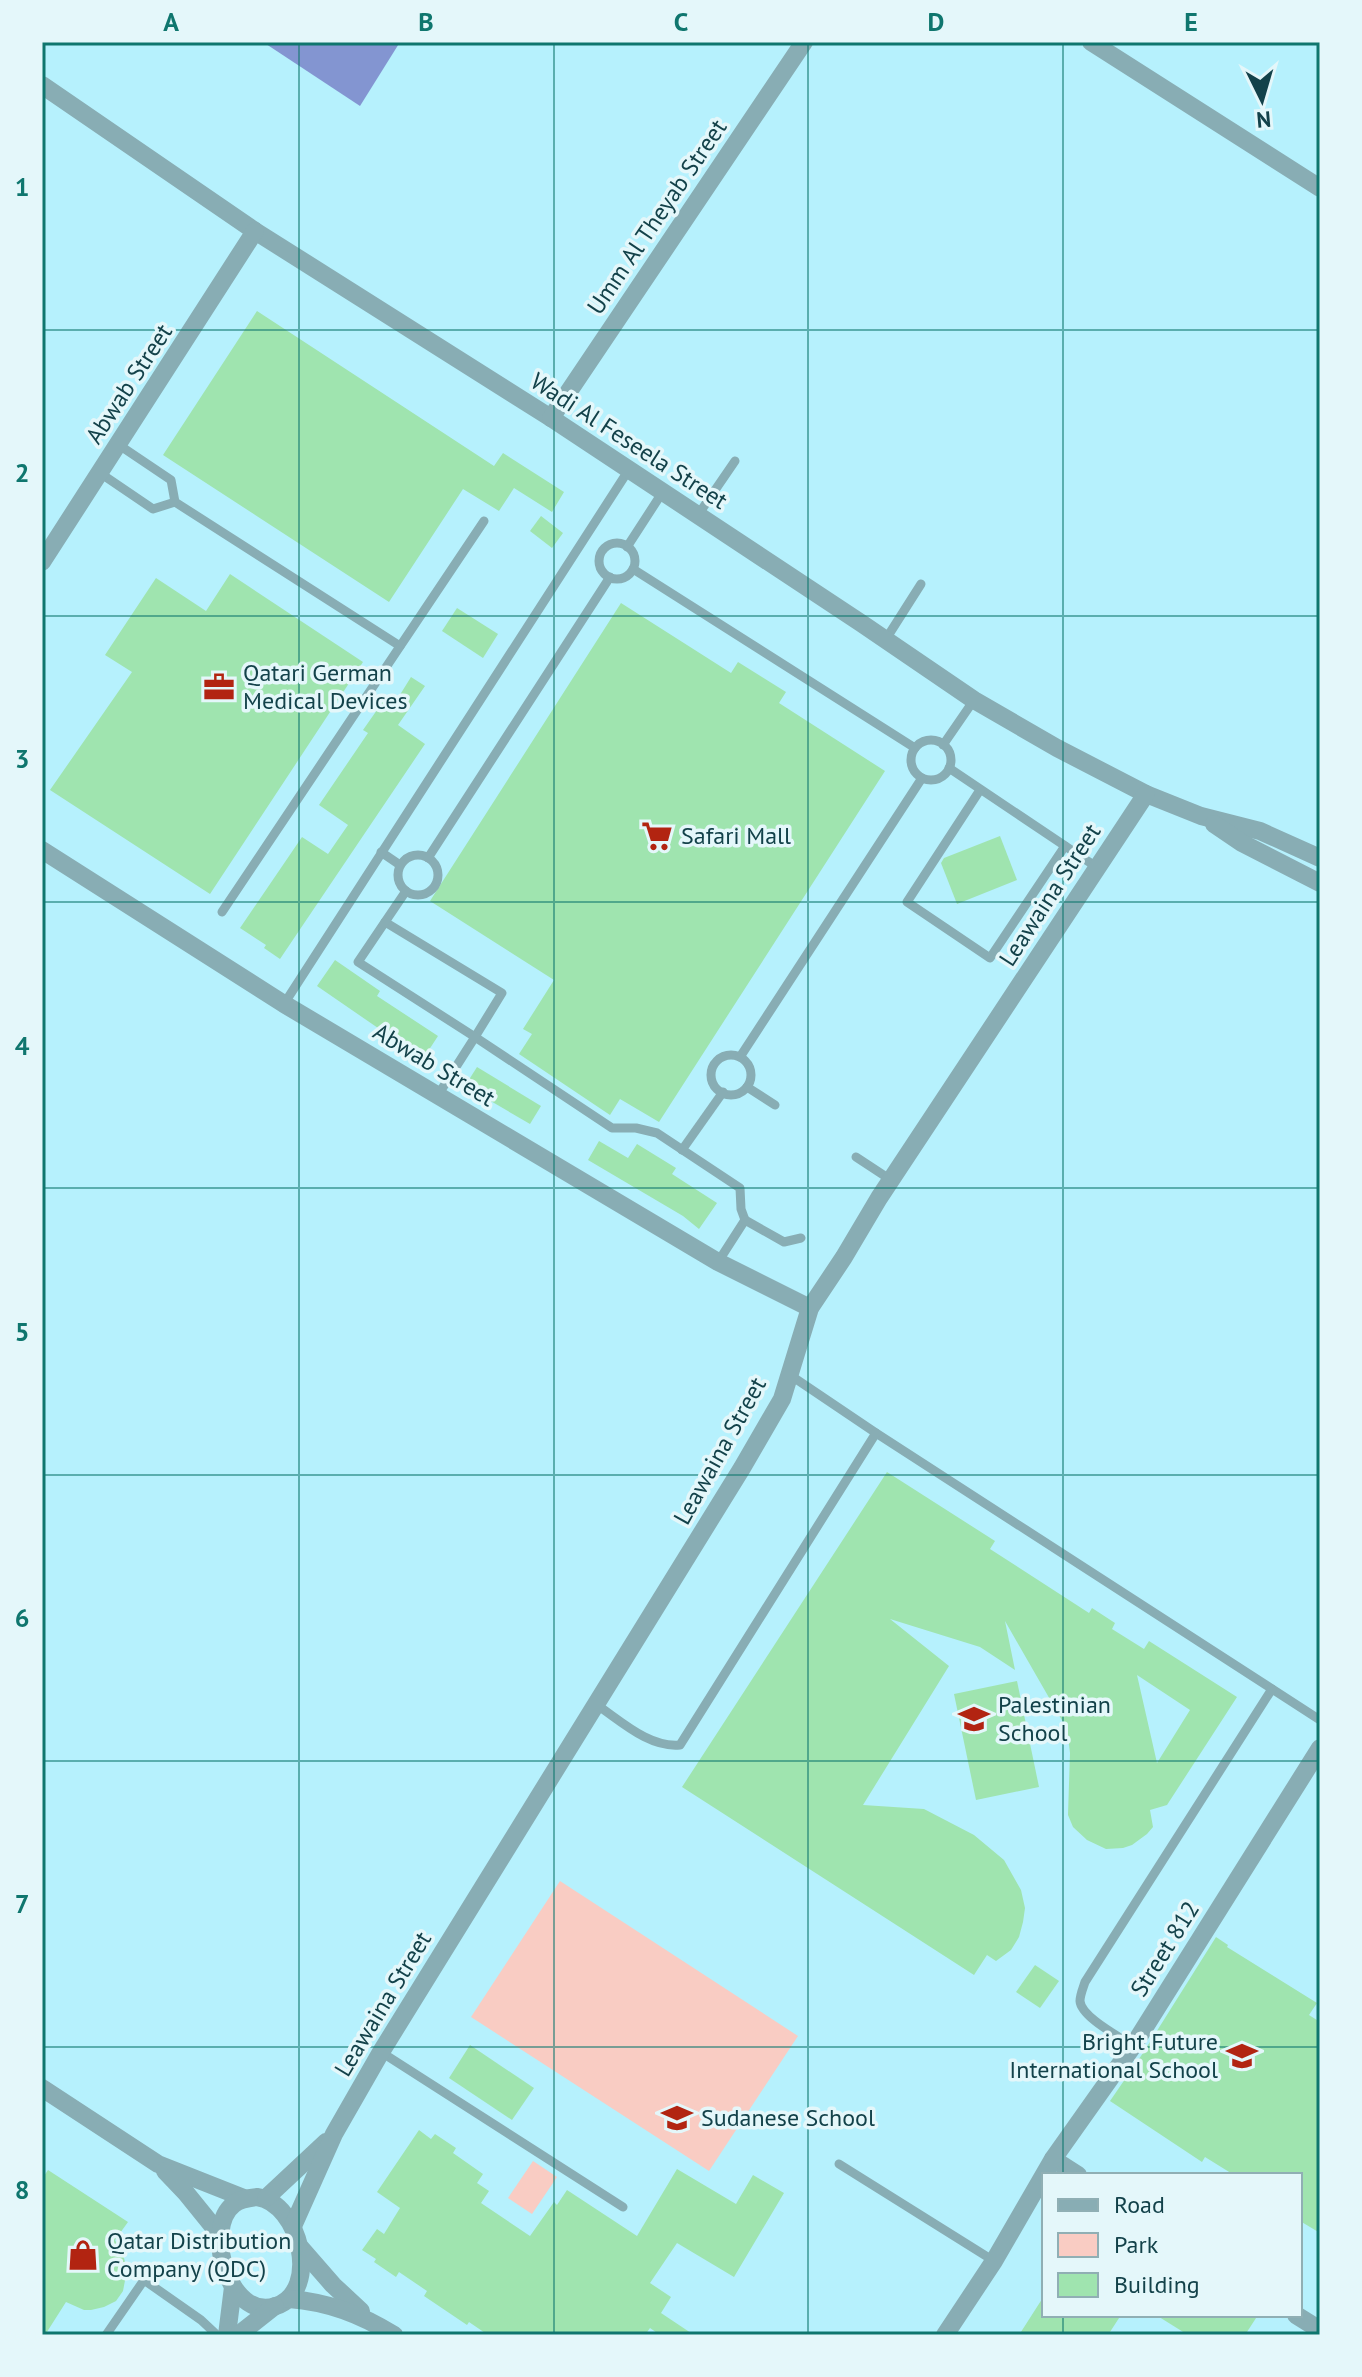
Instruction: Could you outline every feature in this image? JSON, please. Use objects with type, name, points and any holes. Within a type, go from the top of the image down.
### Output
[{"type":"street","name":"Umm Al Theyab Street","points":[[551,418],[804,42]]},
{"type":"street","points":[[1091,42],[1320,188]]},
{"type":"street","name":"Wadi Al Feseela Street","points":[[42,85],[255,231],[551,418],[974,700],[1146,794],[1201,816],[1260,831],[1320,858]]},
{"type":"street","name":"Abwab Street","points":[[42,562],[255,231]]},
{"type":"street","name":"Leawaina Street","points":[[295,2236],[334,2134],[381,2052],[597,1705],[782,1399],[810,1308],[1146,794]]},
{"type":"street","name":"Wadi Al Feseela Street","points":[[1201,816],[1242,843],[1320,883]]},
{"type":"street","name":"Abwab Street","points":[[42,850],[284,1004],[718,1262],[810,1308]]},
{"type":"street","name":"Street 812","points":[[1045,2173],[1133,2046],[1320,1748]]},
{"type":"street","points":[[42,2088],[158,2164],[244,2198],[266,2198],[285,2212],[295,2236],[301,2274],[282,2303],[238,2335]]},
{"type":"street","name":"Leawaina Street","points":[[266,2198],[334,2134]]},
{"type":"street","points":[[1053,2159],[1075,2173]]},
{"type":"street","points":[[158,2164],[220,2235]]},
{"type":"street","name":"Street 812","points":[[945,2335],[994,2261],[1042,2178]]},
{"type":"street","points":[[244,2198],[227,2211],[222,2219],[220,2235],[226,2271],[243,2300],[257,2307],[282,2303],[332,2305],[372,2321]]},
{"type":"street","points":[[295,2236],[333,2285],[372,2321],[394,2335]]},
{"type":"street","points":[[227,2335],[233,2287]]},
{"type":"street","points":[[1299,2317],[1320,2330]]},
{"type":"lane","points":[[119,445],[171,480],[175,502],[400,646]]},
{"type":"lane","points":[[698,515],[735,461]]},
{"type":"lane","points":[[284,1004],[628,471]]},
{"type":"lane","points":[[100,473],[153,509],[175,502]]},
{"type":"lane","points":[[627,547],[662,493]]},
{"type":"lane","points":[[222,912],[484,521]]},
{"type":"lane","points":[[583,539],[601,551]]},
{"type":"lane","points":[[615,543],[627,547],[633,555],[633,569],[626,576],[615,579],[602,571],[599,565],[601,551],[615,543]]},
{"type":"lane","points":[[633,569],[915,748]]},
{"type":"lane","points":[[428,858],[610,577]]},
{"type":"lane","points":[[886,639],[921,584]]},
{"type":"lane","points":[[943,745],[974,700]]},
{"type":"lane","points":[[929,740],[943,745],[950,756],[949,768],[940,777],[922,778],[911,763],[915,748],[929,740]]},
{"type":"lane","points":[[949,768],[1098,868]]},
{"type":"lane","points":[[740,1057],[922,778]]},
{"type":"lane","points":[[980,790],[907,902],[990,958],[1065,846]]},
{"type":"lane","points":[[381,852],[400,865]]},
{"type":"lane","points":[[409,856],[428,858],[437,870],[434,887],[419,895],[406,891],[398,880],[400,865],[409,856]]},
{"type":"lane","points":[[406,891],[358,962],[612,1128],[636,1128],[657,1133],[740,1188],[745,1220],[784,1242],[801,1238]]},
{"type":"lane","points":[[385,922],[502,993],[438,1095]]},
{"type":"lane","points":[[725,1056],[740,1057],[750,1068],[751,1078],[747,1087],[738,1093],[723,1092],[713,1081],[714,1066],[725,1056]]},
{"type":"lane","points":[[747,1087],[775,1105]]},
{"type":"lane","points":[[682,1150],[723,1092]]},
{"type":"lane","points":[[856,1157],[891,1180]]},
{"type":"lane","points":[[718,1262],[745,1220]]},
{"type":"lane","points":[[789,1374],[1320,1720]]},
{"type":"lane","points":[[597,1705],[646,1739],[668,1746],[680,1745],[876,1433]]},
{"type":"lane","points":[[1133,2046],[1081,2008],[1079,1999],[1085,1982],[1272,1689]]},
{"type":"lane","points":[[381,2052],[623,2207]]},
{"type":"lane","points":[[839,2164],[994,2261]]},
{"type":"lane","points":[[106,2335],[144,2280],[217,2335]]},
{"type":"green space","points":[[560,1881],[798,2036],[709,2171],[471,2017]]},
{"type":"green space","points":[[533,2161],[557,2177],[532,2214],[508,2198]]},
{"type":"water","points":[[263,42],[400,42],[360,106]]},
{"type":"building","points":[[257,311],[494,466],[503,453],[564,492],[552,512],[514,488],[499,511],[463,489],[389,602],[163,455]]},
{"type":"building","points":[[541,516],[563,533],[552,548],[530,531]]},
{"type":"building","points":[[230,574],[363,662],[210,894],[50,790],[132,672],[105,655],[156,578],[206,611]]},
{"type":"building","name":"Safari Mall","points":[[621,603],[731,673],[738,662],[786,692],[779,703],[885,771],[659,1122],[620,1099],[610,1115],[519,1054],[532,1034],[523,1029],[554,980],[430,901]]},
{"type":"building","points":[[457,608],[498,634],[483,658],[442,631]]},
{"type":"building","points":[[411,677],[425,686],[398,725],[425,744],[280,959],[264,948],[266,945],[240,928],[302,837],[328,854],[348,825],[319,805],[368,733],[363,730],[384,700],[393,706]]},
{"type":"building","points":[[1000,836],[1017,880],[957,904],[941,863],[944,858]]},
{"type":"building","points":[[335,960],[380,991],[377,996],[438,1036],[423,1059],[317,986]]},
{"type":"building","points":[[477,1067],[541,1106],[530,1124],[465,1086]]},
{"type":"building","points":[[599,1141],[628,1158],[637,1144],[676,1168],[672,1174],[717,1203],[699,1229],[683,1216],[588,1160]]},
{"type":"building","points":[[887,1472],[995,1541],[990,1549],[1089,1613],[1092,1608],[1115,1623],[1112,1629],[1144,1649],[1149,1641],[1237,1697],[1167,1805],[1150,1810],[1153,1827],[1147,1834],[1132,1845],[1106,1849],[1087,1840],[1073,1827],[1068,1815],[1068,1737],[1063,1722],[1005,1621],[1015,1670],[980,1647],[890,1619],[949,1666],[863,1805],[924,1809],[974,1835],[1004,1860],[1021,1890],[1025,1908],[1023,1922],[1011,1950],[996,1961],[987,1955],[974,1975],[682,1787]],"holes":[[[1137,1675],[1190,1710],[1157,1763]]]},
{"type":"building","points":[[1017,1681],[1039,1787],[976,1800],[954,1694]]},
{"type":"building","name":"Bright Future International School","points":[[1216,1937],[1317,2003],[1309,2015],[1320,2022],[1320,2233],[1302,2222],[1302,2173],[1231,2173],[1205,2157],[1202,2162],[1110,2101]]},
{"type":"building","points":[[1035,1965],[1059,1981],[1040,2008],[1016,1992]]},
{"type":"building","points":[[470,2045],[534,2088],[512,2120],[449,2078]]},
{"type":"building","points":[[419,2130],[431,2139],[435,2134],[456,2148],[453,2153],[483,2174],[477,2183],[489,2191],[481,2203],[530,2236],[554,2202],[557,2205],[567,2190],[637,2236],[677,2169],[736,2204],[753,2175],[784,2193],[734,2277],[677,2243],[650,2283],[671,2297],[661,2313],[694,2335],[660,2335],[650,2328],[645,2335],[488,2335],[424,2296],[427,2291],[399,2272],[396,2277],[362,2250],[377,2229],[384,2234],[400,2208],[377,2192]]},
{"type":"building","name":"Qatar Distribution Company (QDC)","points":[[48,2170],[128,2222],[115,2240],[127,2270],[123,2291],[116,2301],[91,2310],[66,2302],[45,2335],[42,2335],[42,2179]]},
{"type":"building","points":[[1042,2299],[1042,2317],[1120,2317],[1108,2335],[1019,2335]]},
{"type":"building","points":[[1159,2317],[1257,2317],[1245,2335],[1188,2335]]},
{"type":"place","name":"Qatari German Medical Devices","points":[[219,687]]},
{"type":"place","name":"Safari Mall","points":[[657,836]]},
{"type":"place","name":"Palestinian School","points":[[974,1719]]},
{"type":"place","name":"Bright Future International School","points":[[1242,2056]]},
{"type":"place","name":"Sudanese School","points":[[677,2118]]},
{"type":"place","name":"Qatar Distribution Company (QDC)","points":[[83,2255]]}]
